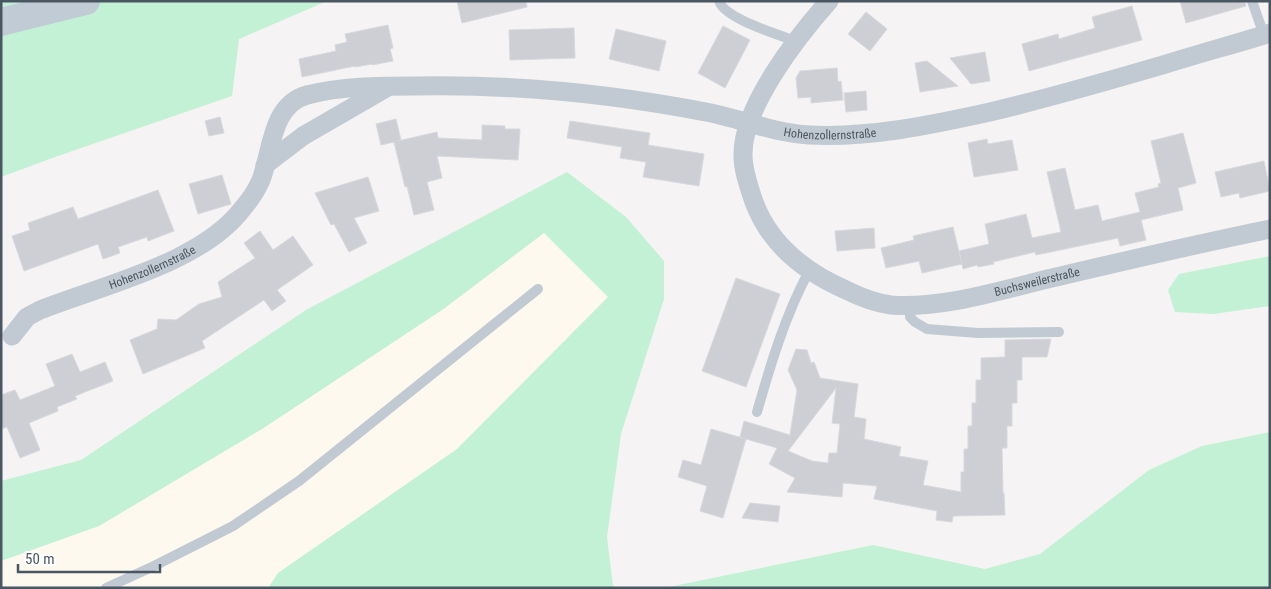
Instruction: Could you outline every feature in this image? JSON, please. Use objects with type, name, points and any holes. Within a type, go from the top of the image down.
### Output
[{"type":"main road","points":[[1,22],[86,1]]},
{"type":"street","name":"Buchsweilerstraße","points":[[829,1],[795,41],[759,100],[749,124],[742,156],[745,174],[756,209],[777,243],[809,270],[832,284],[866,300],[888,305],[935,304],[1178,248],[1270,229]]},
{"type":"street","name":"Hohenzollernstraße","points":[[12,336],[27,317],[40,310],[171,261],[218,235],[243,208],[260,183],[273,133],[290,104],[299,98],[345,88],[389,86],[498,87],[574,93],[646,102],[711,113],[782,132],[810,135],[850,135],[906,129],[1026,103],[1267,34]]},
{"type":"street","points":[[265,165],[303,136],[389,86]]},
{"type":"lane","points":[[719,1],[720,5],[731,14],[795,41]]},
{"type":"lane","name":"Hohenzollernstraße","points":[[1252,1],[1267,34]]},
{"type":"lane","points":[[757,412],[778,340],[794,299],[809,270]]},
{"type":"lane","points":[[106,588],[233,526],[299,482],[538,289]]},
{"type":"lane","points":[[910,306],[910,317],[927,329],[978,333],[1059,332]]},
{"type":"shaded area","points":[[544,233],[608,297],[457,449],[278,573],[268,588],[1,588],[1,561],[99,526],[262,429],[442,310]]},
{"type":"green space","points":[[1,1],[327,1],[239,39],[232,96],[1,177]]},
{"type":"green space","points":[[567,172],[626,217],[664,261],[664,299],[621,434],[607,537],[613,586],[617,588],[268,588],[278,573],[457,449],[608,297],[544,233],[442,310],[262,429],[99,526],[1,561],[1,481],[81,460],[306,310]]},
{"type":"green space","points":[[1270,256],[1270,306],[1213,314],[1175,312],[1168,290],[1179,274]]},
{"type":"green space","points":[[1270,432],[1270,588],[664,588],[873,545],[985,569],[1040,554],[1149,470],[1202,446]]},
{"type":"building","points":[[457,1],[526,1],[527,7],[462,23]]},
{"type":"building","points":[[1180,1],[1245,1],[1246,6],[1186,23]]},
{"type":"building","points":[[1132,6],[1142,40],[1029,71],[1022,44],[1058,34],[1059,39],[1095,28],[1092,17]]},
{"type":"building","points":[[866,12],[887,29],[870,51],[848,34]]},
{"type":"building","points":[[388,25],[393,48],[390,49],[393,61],[355,66],[302,77],[299,59],[336,51],[335,45],[347,42],[345,34]]},
{"type":"building","points":[[723,26],[750,40],[725,88],[698,73]]},
{"type":"building","points":[[574,28],[575,58],[510,60],[509,30]]},
{"type":"building","points":[[616,29],[666,41],[659,71],[609,59]]},
{"type":"building","points":[[985,52],[990,81],[971,84],[950,58]]},
{"type":"building","points":[[927,61],[958,86],[920,92],[915,63]]},
{"type":"building","points":[[837,68],[838,82],[841,81],[843,100],[811,103],[811,97],[798,98],[796,78],[800,71]]},
{"type":"building","points":[[866,91],[867,110],[846,112],[844,93]]},
{"type":"building","points":[[220,117],[224,133],[209,136],[205,121]]},
{"type":"building","points":[[396,119],[401,140],[398,141],[437,132],[438,138],[482,140],[482,125],[505,126],[505,129],[520,129],[518,160],[437,156],[442,178],[427,182],[434,210],[414,215],[394,142],[381,145],[376,124]]},
{"type":"building","points":[[570,121],[650,133],[648,145],[704,154],[699,186],[643,177],[646,162],[620,158],[622,147],[567,138]]},
{"type":"building","points":[[1183,133],[1196,183],[1178,188],[1183,210],[1141,220],[1146,240],[1120,246],[1118,238],[1036,255],[1035,252],[993,262],[994,264],[978,267],[977,265],[963,269],[959,251],[989,244],[985,224],[1026,214],[1032,238],[1061,232],[1047,172],[1065,168],[1075,210],[1098,205],[1102,221],[1140,212],[1135,193],[1159,187],[1158,184],[1161,183],[1151,141]]},
{"type":"building","points":[[987,139],[988,144],[1012,140],[1018,170],[974,177],[968,143]]},
{"type":"building","points":[[1264,161],[1270,191],[1240,198],[1239,193],[1221,197],[1215,172]]},
{"type":"building","points":[[222,175],[231,204],[198,214],[189,184]]},
{"type":"building","points":[[368,177],[379,211],[354,218],[367,243],[349,252],[334,224],[331,225],[315,193]]},
{"type":"building","points":[[158,190],[174,231],[148,241],[147,237],[118,247],[120,253],[103,259],[98,244],[24,271],[12,236],[30,230],[28,223],[73,207],[78,219]]},
{"type":"building","points":[[953,227],[962,264],[922,273],[919,261],[886,268],[881,248],[914,240],[913,236]]},
{"type":"building","points":[[874,228],[875,248],[837,251],[835,231]]},
{"type":"building","points":[[260,231],[273,250],[293,236],[313,265],[277,290],[286,301],[272,311],[264,300],[202,341],[205,348],[143,374],[130,340],[157,329],[158,319],[176,320],[199,304],[222,297],[218,282],[255,258],[244,243]]},
{"type":"building","points":[[736,278],[780,294],[746,387],[702,371]]},
{"type":"building","points":[[1051,339],[1047,357],[1022,357],[1022,380],[1017,380],[1017,403],[1012,403],[1012,426],[1007,426],[1007,448],[1002,448],[1005,515],[953,516],[952,522],[936,520],[937,511],[874,499],[877,486],[843,483],[842,497],[787,492],[795,478],[769,464],[777,448],[746,439],[723,518],[700,511],[707,486],[678,477],[683,460],[701,465],[711,429],[743,438],[740,437],[744,421],[790,435],[797,390],[788,370],[796,349],[807,350],[811,363],[814,362],[820,378],[858,384],[854,417],[866,419],[864,439],[901,447],[899,456],[928,461],[923,485],[961,492],[961,472],[964,472],[964,449],[968,449],[968,426],[972,426],[972,403],[976,403],[976,380],[981,380],[981,358],[1005,357],[1005,340]],"holes":[[[836,388],[832,423],[840,424],[837,453],[829,453],[828,463],[812,461],[788,451]]]},
{"type":"building","points":[[72,354],[80,372],[105,362],[113,381],[75,396],[77,399],[57,407],[58,411],[29,423],[40,450],[20,458],[7,427],[1,429],[1,395],[15,390],[20,400],[55,386],[46,364]]},
{"type":"building","points":[[750,503],[780,506],[778,522],[742,518]]}]
